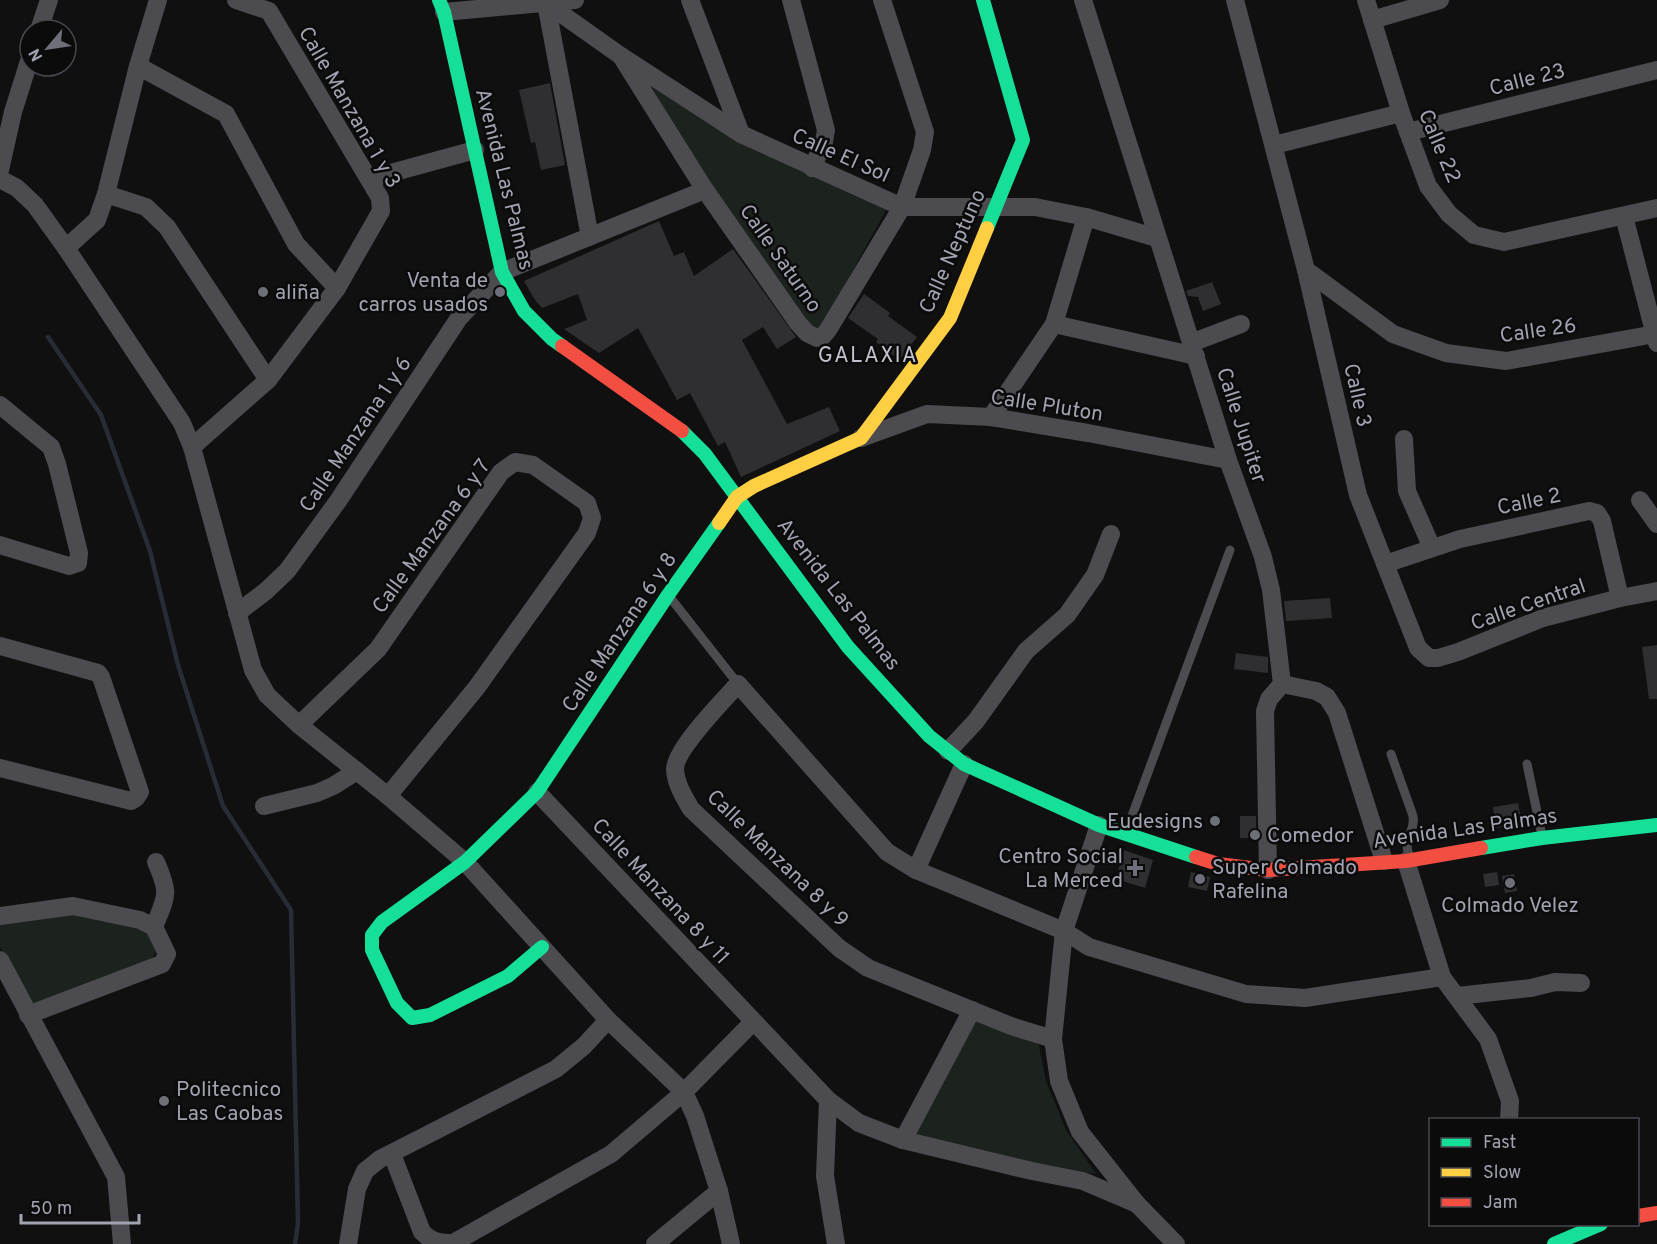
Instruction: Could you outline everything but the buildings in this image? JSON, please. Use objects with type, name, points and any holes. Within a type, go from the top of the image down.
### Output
[{"type":"street","points":[[43,18],[49,0]]},
{"type":"street","points":[[66,248],[97,220],[158,0]]},
{"type":"street","name":"Calle Manzana 1 y 3","points":[[236,0],[269,11],[380,198],[381,211],[337,288]]},
{"type":"street","points":[[441,6],[575,0]]},
{"type":"street","points":[[690,0],[741,134]]},
{"type":"street","points":[[791,0],[826,130],[824,142],[812,168]]},
{"type":"street","name":"Calle Saturno","points":[[705,190],[798,323],[807,333],[817,338],[823,336],[902,207],[922,150],[925,132],[882,0]]},
{"type":"street","name":"Calle Neptuno","points":[[737,497],[754,486],[861,438],[950,318],[1023,140],[983,0]]},
{"type":"street","name":"Calle Jupiter","points":[[1083,0],[1228,460],[1263,557],[1271,590],[1282,684]]},
{"type":"street","name":"Calle 3","points":[[1234,0],[1306,270],[1358,495],[1365,518],[1386,564],[1418,648]]},
{"type":"street","name":"Calle 22","points":[[1366,0],[1401,112],[1428,186],[1449,214],[1474,235],[1504,242],[1657,207]]},
{"type":"street","points":[[1372,20],[1440,0]]},
{"type":"street","points":[[546,3],[590,237]]},
{"type":"street","name":"Calle El Sol","points":[[546,3],[621,56],[741,134],[902,207],[1035,207],[1086,217],[1157,237]]},
{"type":"street","name":"Avenida Las Palmas","points":[[441,6],[502,272],[524,311],[552,339],[675,425],[705,454],[848,647],[929,736],[964,764],[1099,825],[1218,864],[1268,870],[1409,861],[1542,838],[1657,825]]},
{"type":"street","points":[[502,272],[705,190],[621,56]]},
{"type":"street","points":[[138,66],[226,114],[296,244],[337,288],[268,380],[192,447]]},
{"type":"street","name":"Calle 23","points":[[1408,132],[1657,70]]},
{"type":"street","points":[[0,170],[13,112],[24,78]]},
{"type":"street","points":[[1274,145],[1401,112]]},
{"type":"street","points":[[369,179],[475,150]]},
{"type":"street","points":[[0,179],[17,188],[35,205],[182,423],[192,447],[253,670],[267,695],[299,725],[388,796],[465,862],[608,1020],[684,1092],[695,1116],[719,1191],[731,1244]]},
{"type":"street","points":[[106,194],[146,207],[167,227],[268,380]]},
{"type":"street","points":[[1624,216],[1656,338]]},
{"type":"street","points":[[991,417],[1054,324],[1086,217]]},
{"type":"street","name":"Calle 26","points":[[1306,270],[1393,333],[1446,352],[1506,361],[1656,338]]},
{"type":"street","name":"Calle Manzana 1 y 6","points":[[237,613],[266,591],[287,571],[338,501],[459,318],[502,272]]},
{"type":"street","points":[[1054,324],[1193,349],[1241,324]]},
{"type":"street","points":[[0,405],[51,447],[79,553],[78,563],[69,566],[0,545]]},
{"type":"street","name":"Calle Pluton","points":[[861,438],[927,414],[991,417],[1228,460]]},
{"type":"street","points":[[1404,439],[1407,490],[1432,548]]},
{"type":"street","name":"Calle Manzana 6 y 7","points":[[299,725],[378,649],[501,472],[515,462],[533,465],[587,503],[592,518],[587,533],[477,687],[388,796]]},
{"type":"street","name":"Calle Manzana 6 y 8","points":[[542,947],[508,976],[430,1015],[412,1018],[397,1003],[372,950],[372,935],[382,922],[465,862],[537,792],[668,595],[737,497]]},
{"type":"street","points":[[1640,500],[1657,524]]},
{"type":"street","name":"Calle 2","points":[[1386,564],[1460,538],[1589,511],[1597,513],[1602,521],[1620,598]]},
{"type":"street","points":[[948,751],[976,721],[1026,651],[1067,615],[1095,575],[1111,534]]},
{"type":"street","name":"Calle Central","points":[[1418,648],[1429,658],[1438,658],[1543,618],[1657,591]]},
{"type":"street","points":[[0,646],[96,671],[100,675],[140,792],[131,801],[0,768]]},
{"type":"street","points":[[738,684],[887,852],[916,870],[1064,931],[1089,947],[1246,994],[1305,999],[1442,977]]},
{"type":"street","name":"Calle Manzana 8 y 9","points":[[738,684],[681,750],[675,769],[680,790],[691,808],[839,948],[868,968],[1011,1026],[1053,1039]]},
{"type":"street","points":[[1268,870],[1265,711],[1269,699],[1282,684],[1316,691],[1327,697],[1337,713],[1384,861]]},
{"type":"street","points":[[916,870],[964,764]]},
{"type":"street","points":[[264,806],[317,793],[357,771]]},
{"type":"street","name":"Calle Manzana 8 y 11","points":[[537,792],[828,1100],[859,1122],[903,1140],[1032,1171],[1083,1180],[1137,1204]]},
{"type":"street","points":[[1099,825],[1064,931],[1053,1039],[1059,1081],[1080,1132],[1137,1204],[1176,1244]]},
{"type":"street","points":[[1409,861],[1442,977],[1488,1039],[1510,1101],[1509,1118]]},
{"type":"street","points":[[154,927],[164,904],[167,887],[156,862]]},
{"type":"street","points":[[0,916],[73,906],[140,920],[154,927],[167,954],[162,964],[28,1015]]},
{"type":"street","points":[[0,960],[116,1177],[122,1244]]},
{"type":"street","points":[[1457,996],[1531,988],[1555,982],[1581,983]]},
{"type":"street","points":[[903,1140],[972,1010]]},
{"type":"street","points":[[348,1244],[357,1189],[365,1171],[386,1157],[556,1069],[584,1046],[608,1020]]},
{"type":"street","points":[[386,1157],[422,1232],[430,1240],[453,1243],[611,1154],[684,1092],[753,1022]]},
{"type":"street","points":[[828,1100],[825,1176],[836,1244]]},
{"type":"street","points":[[655,1244],[719,1191]]},
{"type":"street","points":[[1639,1216],[1657,1213]]},
{"type":"street","points":[[1554,1244],[1596,1226]]},
{"type":"lane","points":[[1125,834],[1230,550]]},
{"type":"lane","points":[[668,595],[738,684]]},
{"type":"lane","points":[[1391,754],[1413,816],[1414,825],[1406,843],[1409,861]]},
{"type":"lane","points":[[1527,764],[1542,838]]},
{"type":"shaded area","points":[[646,77],[741,144],[889,205],[817,335],[709,186]]},
{"type":"shaded area","points":[[71,909],[138,925],[159,945],[152,959],[30,1006],[0,947],[0,924]]},
{"type":"shaded area","points":[[975,1015],[1038,1041],[1046,1081],[1066,1130],[1096,1174],[986,1154],[914,1133]]},
{"type":"waterway","points":[[48,337],[101,415],[150,551],[178,665],[223,806],[291,910],[298,1223],[295,1244]]},
{"type":"traffic: fast","points":[[439,0],[444,12],[502,272],[524,311],[562,346]]},
{"type":"traffic: fast","points":[[983,0],[1023,140],[987,228]]},
{"type":"traffic: fast","points":[[682,431],[705,454],[848,647],[929,736],[964,764],[1099,825],[1196,857]]},
{"type":"traffic: fast","points":[[542,947],[508,976],[430,1015],[412,1018],[397,1003],[372,950],[372,935],[382,922],[465,862],[537,792],[668,595],[719,523]]},
{"type":"traffic: fast","points":[[1481,848],[1542,838],[1657,825]]},
{"type":"traffic: fast","points":[[1554,1244],[1596,1226]]},
{"type":"traffic: slow","points":[[719,523],[737,497],[754,486],[861,438],[950,318],[987,228]]},
{"type":"traffic: jam","points":[[562,346],[682,431]]},
{"type":"traffic: jam","points":[[1196,857],[1218,864],[1268,870],[1406,861],[1481,848]]},
{"type":"traffic: jam","points":[[1639,1216],[1657,1213]]},
{"type":"place","name":"aliña","points":[[263,292]]},
{"type":"place","name":"Venta de carros usados","points":[[500,292]]},
{"type":"place","name":"Eudesigns","points":[[1215,821]]},
{"type":"place","name":"Comedor","points":[[1255,835]]},
{"type":"place","name":"Centro Social La Merced","points":[[1135,868]]},
{"type":"place","name":"Super Colmado Rafelina","points":[[1200,879]]},
{"type":"place","name":"Colmado Velez","points":[[1510,883]]},
{"type":"place","name":"Politecnico Las Caobas","points":[[164,1101]]},
{"type":"district","name":"GALAXIA","points":[[868,354]]}]
